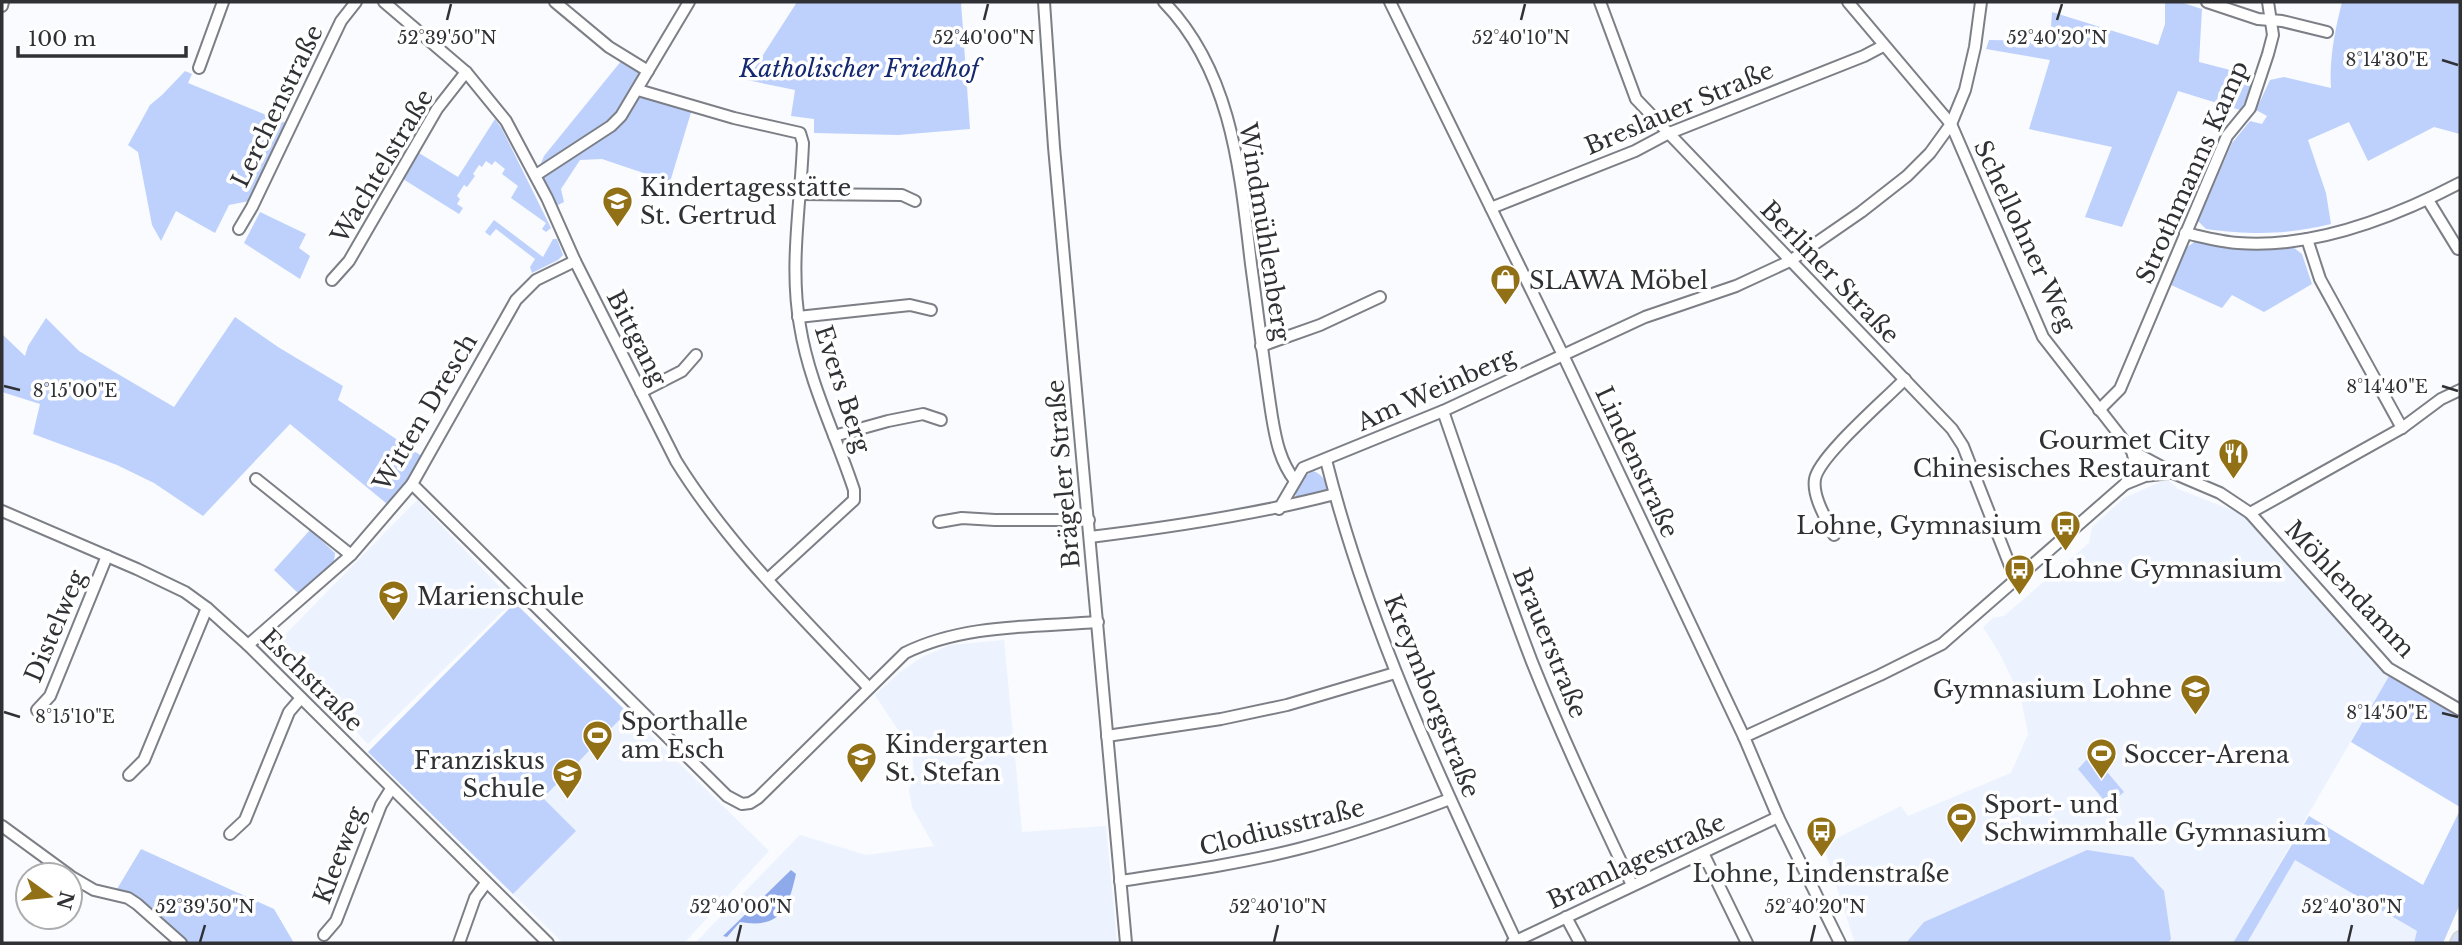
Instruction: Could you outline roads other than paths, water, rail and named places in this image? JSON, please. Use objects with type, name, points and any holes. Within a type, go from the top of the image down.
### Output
[{"type":"street","points":[[199,68],[223,2]]},
{"type":"street","name":"Lerchenstraße","points":[[239,229],[341,21],[356,2]]},
{"type":"street","name":"Bittgang","points":[[384,2],[466,72],[506,121],[536,175],[575,261],[692,488],[728,535],[868,687]]},
{"type":"street","points":[[555,2],[609,47],[648,71]]},
{"type":"street","points":[[536,175],[611,126],[621,116],[689,2]]},
{"type":"street","name":"Brägeler Straße","points":[[1044,2],[1054,147],[1126,943]]},
{"type":"street","name":"Windmühlenberg","points":[[1164,2],[1187,28],[1205,59],[1220,93],[1232,134],[1241,178],[1261,345],[1279,454],[1295,481]]},
{"type":"street","name":"Lindenstraße","points":[[1390,2],[1563,355],[1744,737],[1778,817],[1840,943]]},
{"type":"street","name":"Berliner Straße","points":[[1600,2],[1636,99],[1952,429],[1963,446],[2016,581]]},
{"type":"street","name":"Schellohner Weg","points":[[1847,2],[1951,124],[2043,337],[2099,410],[2132,451],[2220,493],[2250,513]]},
{"type":"street","name":"Am Weinberg","points":[[1295,481],[1303,468],[1444,411],[1645,317],[1736,286],[1790,261],[1861,212],[1907,176],[1930,153],[1951,124],[1965,90],[1975,47],[1981,2]]},
{"type":"street","points":[[2207,2],[2258,19],[2282,21],[2328,32]]},
{"type":"street","name":"Strothmanns Kamp","points":[[2099,410],[2120,389],[2227,136],[2250,108],[2273,34],[2268,2]]},
{"type":"street","name":"Breslauer Straße","points":[[1491,208],[1635,151],[1667,134],[1883,46]]},
{"type":"street","name":"Wachtelstraße","points":[[332,280],[349,261],[437,109],[466,72]]},
{"type":"street","name":"Evers Berg","points":[[638,90],[734,118],[800,133],[803,143],[796,264],[798,317],[811,375],[854,489],[853,500],[768,579]]},
{"type":"street","points":[[2185,233],[2239,243],[2275,243],[2307,239],[2387,217],[2460,183]]},
{"type":"street","points":[[801,194],[902,195],[915,201]]},
{"type":"street","points":[[2428,200],[2458,249]]},
{"type":"street","points":[[2307,239],[2320,279],[2402,428]]},
{"type":"street","name":"Witten Dresch","points":[[248,645],[351,555],[412,484],[516,300],[536,280],[575,261]]},
{"type":"street","points":[[1261,345],[1320,325],[1380,298]]},
{"type":"street","points":[[798,317],[910,305],[931,310]]},
{"type":"street","points":[[641,392],[682,371],[695,355]]},
{"type":"street","points":[[1834,535],[1816,495],[1815,479],[1824,460],[1905,379]]},
{"type":"street","points":[[2250,513],[2402,428],[2441,399],[2460,390]]},
{"type":"street","name":"Brauerstraße","points":[[1444,411],[1486,538],[1533,662],[1594,805],[1632,885]]},
{"type":"street","points":[[834,436],[923,414],[942,420]]},
{"type":"street","points":[[1744,737],[1942,644],[2125,484],[2135,469],[2136,461],[2132,451]]},
{"type":"street","name":"Kreymborgstraße","points":[[1326,460],[1395,673],[1514,942]]},
{"type":"street","points":[[2125,484],[2157,472],[2173,472]]},
{"type":"street","points":[[256,479],[351,555]]},
{"type":"street","points":[[1279,509],[1295,481]]},
{"type":"street","points":[[412,484],[727,796],[743,804],[758,798],[905,653],[951,635],[1098,622]]},
{"type":"street","points":[[1090,537],[1279,509],[1335,494]]},
{"type":"street","name":"Eschstraße","points":[[2,512],[185,592],[207,608],[248,645],[548,943]]},
{"type":"street","name":"Möhlendamm","points":[[2250,513],[2388,667],[2460,710]]},
{"type":"street","points":[[939,522],[962,518],[1089,520]]},
{"type":"street","name":"Distelweg","points":[[37,710],[50,696],[107,556]]},
{"type":"street","points":[[129,775],[144,760],[207,608]]},
{"type":"street","points":[[1107,736],[1221,719],[1287,705],[1395,673]]},
{"type":"street","points":[[230,834],[244,820],[289,712],[301,698]]},
{"type":"street","name":"Kleeweg","points":[[324,935],[336,921],[381,805],[391,789]]},
{"type":"street","name":"Clodiusstraße","points":[[1120,881],[1230,864],[1300,849],[1450,800]]},
{"type":"street","name":"Bramlagestraße","points":[[1514,942],[1778,817]]},
{"type":"street","points":[[2,826],[49,861]]},
{"type":"street","points":[[1703,853],[1747,943]]},
{"type":"street","points":[[459,943],[475,898],[486,883]]},
{"type":"street","points":[[84,884],[94,890],[128,898],[181,943]]},
{"type":"street","points":[[1566,917],[1580,943]]},
{"type":"place","name":"Kindertagesstätte St. Gertrud","points":[[617,228]]},
{"type":"place","name":"SLAWA Möbel","points":[[1506,307]]},
{"type":"place","name":"Gourmet City Chinesisches Restaurant","points":[[2233,481]]},
{"type":"place","name":"Lohne, Gymnasium","points":[[2065,552]]},
{"type":"place","name":"Lohne Gymnasium","points":[[2020,596]]},
{"type":"place","name":"Marienschule","points":[[394,623]]},
{"type":"place","name":"Gymnasium Lohne","points":[[2195,716]]},
{"type":"place","name":"Sporthalle am Esch","points":[[598,762]]},
{"type":"place","name":"Soccer-Arena","points":[[2101,781]]},
{"type":"place","name":"Kindergarten St. Stefan","points":[[862,785]]},
{"type":"place","name":"Franziskus Schule","points":[[568,801]]},
{"type":"place","name":"Sport- und Schwimmhalle Gymnasium","points":[[1961,845]]},
{"type":"place","name":"Lohne, Lindenstraße","points":[[1821,858]]},
{"type":"park label","name":"Katholischer Friedhof","points":[[859,68]]}]
